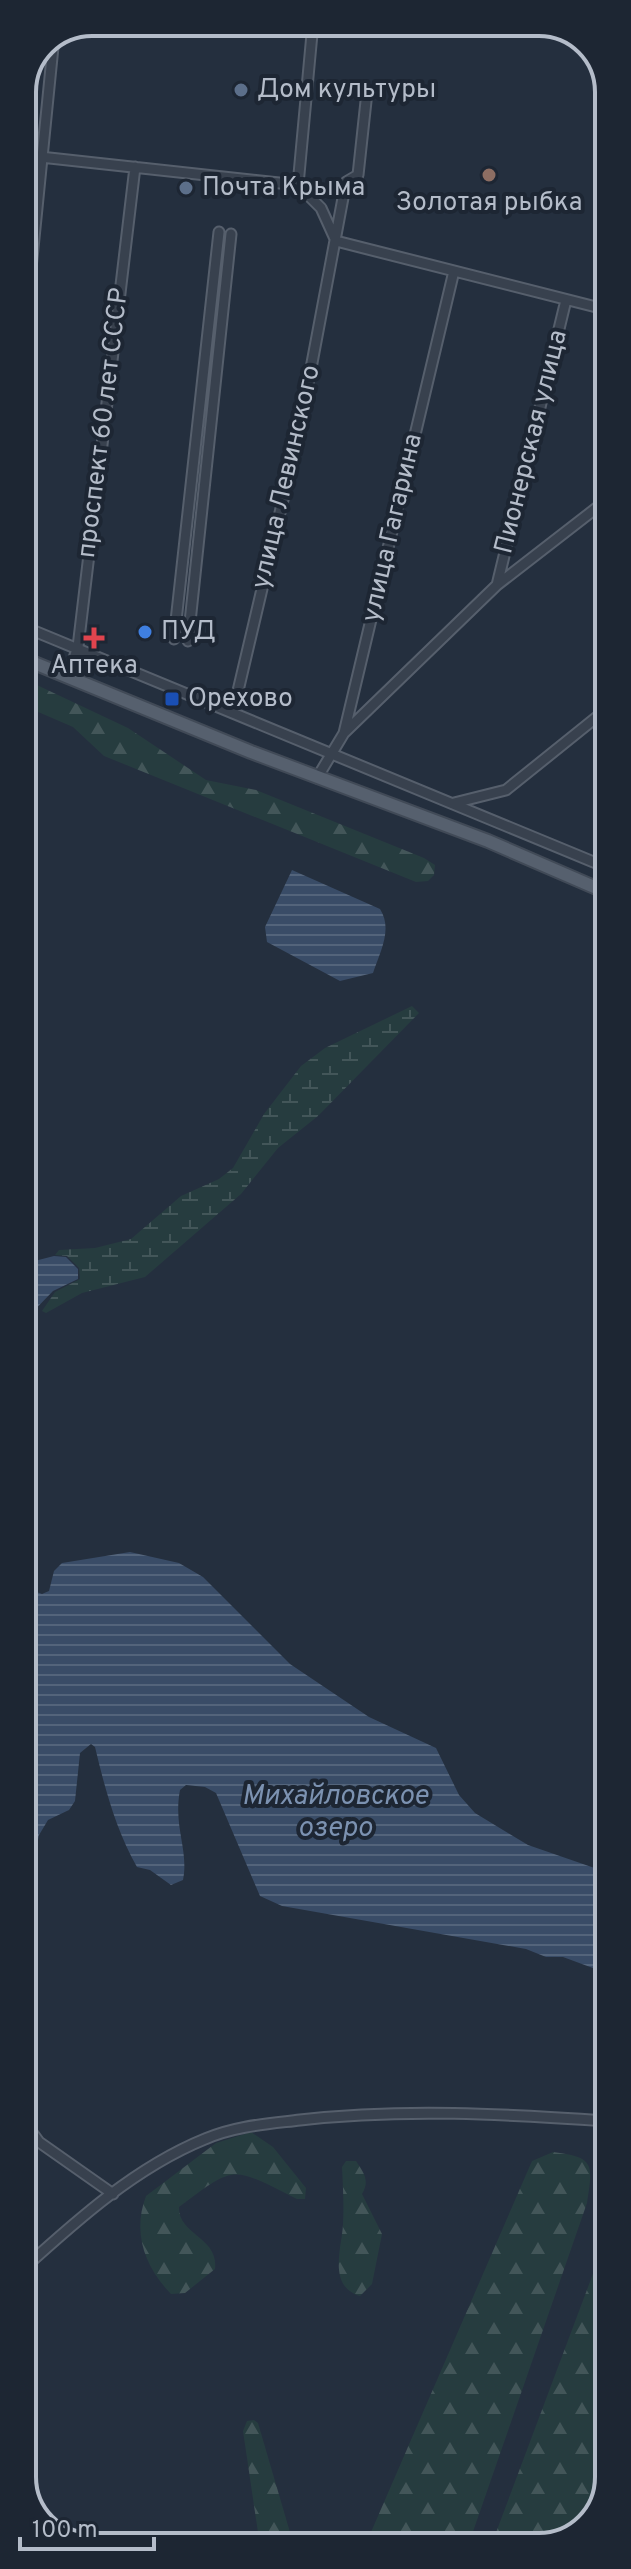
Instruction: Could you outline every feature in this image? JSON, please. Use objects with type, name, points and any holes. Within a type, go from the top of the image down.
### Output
[{"type":"main road","points":[[36,664],[317,778],[488,841],[595,887]]},
{"type":"street","points":[[298,185],[312,36]]},
{"type":"street","points":[[36,210],[52,52]]},
{"type":"street","name":"улица Левинского","points":[[233,712],[299,432],[346,182],[358,175],[367,92]]},
{"type":"street","points":[[36,156],[298,185],[321,208],[336,241],[595,307]]},
{"type":"street","name":"проспект 60 лет СССР","points":[[67,677],[78,647],[135,167]]},
{"type":"street","points":[[174,639],[219,232]]},
{"type":"street","points":[[188,641],[231,234]]},
{"type":"street","name":"улица Гагарина","points":[[317,778],[335,753],[344,733],[454,271]]},
{"type":"street","name":"Пионерская улица","points":[[497,585],[566,300]]},
{"type":"street","points":[[189,499],[203,500]]},
{"type":"street","points":[[344,733],[497,585],[595,509]]},
{"type":"street","points":[[178,604],[191,606]]},
{"type":"street","points":[[36,631],[595,863]]},
{"type":"street","points":[[453,804],[506,790],[595,718]]},
{"type":"street","points":[[36,2258],[113,2194],[203,2139],[250,2126],[382,2112],[595,2120]]},
{"type":"street","points":[[36,2138],[113,2194]]},
{"type":"green space","points":[[36,685],[128,728],[206,780],[256,790],[424,858],[435,865],[434,875],[428,881],[416,882],[104,756],[73,727],[36,711]]},
{"type":"green space","points":[[412,1006],[419,1013],[318,1116],[278,1148],[241,1194],[145,1277],[82,1293],[46,1313],[42,1311],[55,1292],[80,1279],[79,1268],[67,1256],[55,1255],[59,1250],[95,1248],[131,1239],[181,1196],[219,1179],[233,1168],[264,1114],[301,1066],[325,1048]]},
{"type":"green space","points":[[251,2132],[273,2147],[306,2188],[305,2199],[297,2199],[259,2181],[235,2174],[198,2193],[179,2207],[180,2216],[211,2250],[215,2269],[185,2293],[171,2294],[154,2272],[144,2249],[140,2223],[146,2196],[216,2143]]},
{"type":"green space","points":[[553,2152],[584,2160],[590,2171],[587,2203],[473,2533],[371,2533],[532,2161]]},
{"type":"green space","points":[[346,2161],[356,2161],[364,2173],[366,2185],[362,2194],[382,2234],[372,2284],[360,2296],[343,2284],[340,2275],[342,2167]]},
{"type":"green space","points":[[595,2268],[595,2477],[591,2498],[576,2519],[557,2530],[496,2533]]},
{"type":"green space","points":[[247,2421],[258,2423],[290,2533],[258,2533],[243,2431]]},
{"type":"water","points":[[292,870],[380,909],[385,933],[373,973],[340,981],[267,942],[265,927]]},
{"type":"water","points":[[54,1256],[66,1257],[78,1269],[78,1279],[53,1291],[36,1309],[36,1261]]},
{"type":"water","name":"Михайловское озеро","points":[[130,1552],[179,1563],[203,1577],[290,1664],[369,1717],[436,1748],[459,1795],[475,1813],[528,1845],[595,1868],[595,1969],[563,1957],[546,1957],[526,1949],[282,1906],[260,1896],[216,1793],[205,1787],[186,1785],[180,1790],[178,1815],[184,1858],[183,1880],[171,1885],[150,1870],[137,1867],[117,1824],[95,1747],[91,1744],[80,1753],[75,1801],[69,1810],[48,1820],[39,1835],[36,1849],[36,1592],[42,1594],[49,1591],[54,1571],[62,1563]]},
{"type":"place","name":"Дом культуры","points":[[241,90]]},
{"type":"place","name":"Золотая рыбка","points":[[489,175]]},
{"type":"place","name":"Почта Крыма","points":[[186,188]]},
{"type":"place","name":"ПУД","points":[[145,632]]},
{"type":"place","name":"Аптека","points":[[94,638]]},
{"type":"place","name":"Орехово","points":[[172,699]]}]
